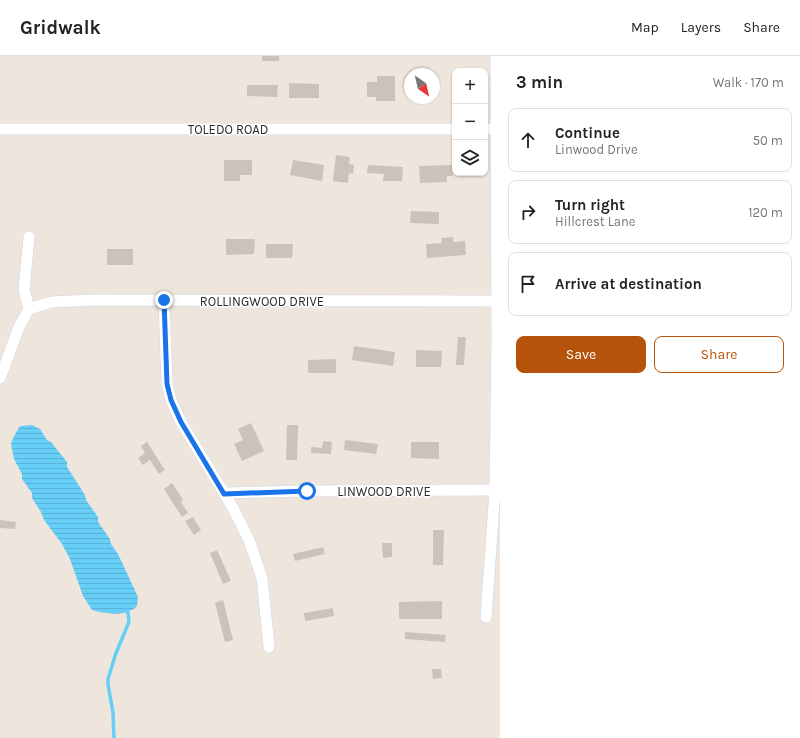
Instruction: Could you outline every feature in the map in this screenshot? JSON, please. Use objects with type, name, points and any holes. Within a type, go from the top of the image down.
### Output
[{"type":"street","points":[[486,617],[495,490],[498,225],[496,129],[498,82],[496,56]]},
{"type":"street","name":"TOLEDO ROAD","points":[[0,129],[452,129]]},
{"type":"street","points":[[488,129],[496,129]]},
{"type":"street","points":[[0,378],[19,327],[29,309],[24,289],[29,237]]},
{"type":"street","name":"ROLLINGWOOD DRIVE","points":[[29,309],[50,302],[94,300],[497,301]]},
{"type":"street","points":[[164,300],[167,384],[171,400],[181,422],[239,518],[251,546],[260,571],[269,646]]},
{"type":"street","name":"LINWOOD DRIVE","points":[[224,494],[307,491],[495,490]]},
{"type":"water","points":[[32,425],[40,429],[47,440],[51,442],[67,462],[67,467],[85,495],[86,500],[98,517],[98,522],[118,554],[138,597],[137,606],[128,612],[116,614],[92,610],[83,596],[70,559],[62,544],[44,520],[32,498],[32,493],[22,479],[22,474],[14,459],[11,444],[20,426]]},
{"type":"building","points":[[262,56],[279,56],[279,61],[262,61]]},
{"type":"building","points":[[377,76],[395,76],[395,101],[376,101],[376,97],[367,97],[367,82],[377,82]]},
{"type":"building","points":[[289,83],[319,84],[319,98],[289,98]]},
{"type":"building","points":[[247,85],[278,85],[277,97],[247,96]]},
{"type":"building","points":[[336,155],[350,157],[349,164],[354,165],[353,174],[349,173],[348,183],[333,181]]},
{"type":"building","points":[[224,160],[252,160],[252,175],[240,175],[240,181],[224,181]]},
{"type":"building","points":[[293,160],[324,165],[322,181],[290,175]]},
{"type":"building","points":[[368,165],[403,167],[402,181],[383,181],[384,174],[367,173]]},
{"type":"building","points":[[452,165],[452,176],[447,176],[447,182],[420,183],[419,166]]},
{"type":"building","points":[[411,211],[439,212],[439,224],[410,223]]},
{"type":"building","points":[[453,237],[453,242],[465,241],[466,255],[427,258],[426,244],[442,243],[441,238]]},
{"type":"building","points":[[226,239],[255,239],[254,254],[226,255]]},
{"type":"building","points":[[266,244],[293,244],[292,258],[266,258]]},
{"type":"building","points":[[107,249],[133,249],[133,265],[107,265]]},
{"type":"building","points":[[458,337],[466,337],[464,365],[456,365]]},
{"type":"building","points":[[354,346],[395,352],[393,366],[352,360]]},
{"type":"building","points":[[416,350],[442,351],[441,367],[416,367]]},
{"type":"building","points":[[336,359],[336,373],[308,373],[308,360]]},
{"type":"building","points":[[251,423],[264,451],[242,461],[234,444],[243,440],[238,429]]},
{"type":"building","points":[[287,425],[298,425],[297,460],[286,460]]},
{"type":"building","points":[[345,440],[378,444],[376,454],[344,450]]},
{"type":"building","points":[[323,441],[332,442],[331,454],[311,453],[311,447],[322,448]]},
{"type":"building","points":[[147,442],[165,470],[159,474],[150,460],[143,465],[138,458],[145,453],[141,446]]},
{"type":"building","points":[[411,442],[439,442],[439,459],[411,458]]},
{"type":"building","points":[[172,483],[183,500],[181,502],[188,513],[182,517],[164,489]]},
{"type":"building","points":[[193,517],[201,530],[194,535],[185,521]]},
{"type":"building","points":[[0,520],[16,522],[15,529],[0,528]]},
{"type":"building","points":[[433,530],[444,530],[443,565],[433,565]]},
{"type":"building","points":[[382,543],[392,543],[392,557],[383,558]]},
{"type":"building","points":[[323,547],[325,554],[295,561],[293,554]]},
{"type":"building","points":[[217,550],[231,581],[223,584],[210,553]]},
{"type":"building","points":[[223,600],[233,640],[225,642],[215,603]]},
{"type":"building","points":[[442,601],[442,619],[399,619],[399,602]]},
{"type":"building","points":[[333,608],[334,616],[305,621],[304,613]]},
{"type":"building","points":[[405,632],[446,635],[445,642],[405,639]]},
{"type":"building","points":[[432,669],[441,669],[442,678],[433,679]]},
{"type":"waterway","points":[[114,738],[113,713],[108,679],[116,653],[129,622],[128,613],[126,610]]},
{"type":"route","points":[[164,300],[167,384],[171,400],[181,422],[224,494],[307,491]]}]
